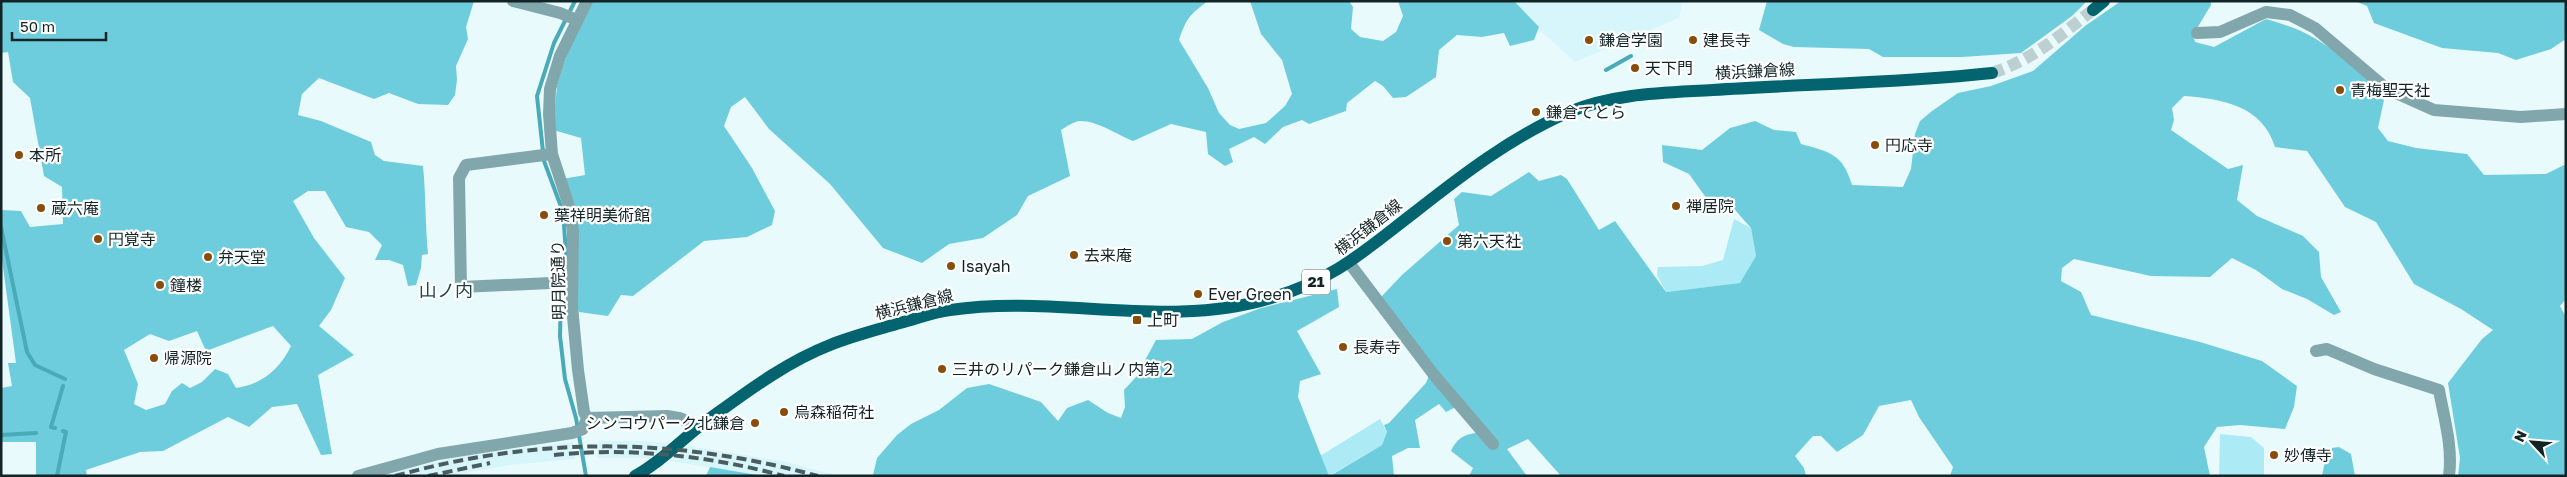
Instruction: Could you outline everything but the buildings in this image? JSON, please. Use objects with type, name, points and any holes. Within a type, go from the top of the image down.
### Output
[{"type":"main road","points":[[2093,10],[2104,1]]},
{"type":"main road","name":"横浜鎌倉線","points":[[635,476],[651,467],[701,426],[771,376],[829,345],[945,310],[983,306],[1051,305],[1146,312],[1207,310],[1241,306],[1293,292],[1350,264],[1426,203],[1513,142],[1542,124],[1594,103],[1647,94],[1937,79],[1992,73]]},
{"type":"street","points":[[513,1],[570,17]]},
{"type":"street","name":"明月院通り","points":[[581,427],[584,412],[564,282],[573,231],[571,216],[546,155],[550,89],[570,17],[587,1]]},
{"type":"street","points":[[2197,33],[2220,32],[2266,12],[2290,15],[2315,28],[2387,89],[2434,110],[2521,117],[2566,114]]},
{"type":"street","points":[[546,155],[466,165],[459,178],[461,287],[564,282]]},
{"type":"street","points":[[1350,264],[1434,375],[1493,444]]},
{"type":"street","points":[[2316,351],[2327,349],[2374,369],[2438,390],[2448,437],[2451,464],[2449,476]]},
{"type":"street","points":[[358,476],[438,454],[581,427],[667,416],[701,426]]},
{"type":"shaded area","points":[[1,1],[474,1],[466,27],[468,39],[456,66],[455,95],[448,105],[418,104],[389,93],[374,99],[319,78],[302,94],[298,115],[321,121],[371,142],[375,155],[384,161],[423,166],[424,177],[428,254],[422,255],[421,268],[416,285],[408,286],[403,265],[389,260],[375,260],[382,245],[369,232],[346,227],[325,191],[308,191],[293,201],[314,238],[345,278],[331,310],[319,326],[354,355],[318,375],[332,454],[321,455],[297,404],[272,407],[249,427],[228,417],[163,451],[140,452],[86,470],[87,476],[36,476],[36,442],[1,442],[1,388],[12,386],[8,363],[16,363],[2,260],[1,210],[21,211],[30,227],[63,224],[62,187],[44,176],[30,98],[13,82],[8,52],[1,53]],"holes":[[[273,326],[291,346],[275,369],[254,383],[236,388],[228,374],[215,369],[202,382],[190,388],[182,383],[172,391],[165,404],[146,410],[134,404],[138,384],[124,350],[150,334],[169,341],[197,331],[206,351]]]},
{"type":"shaded area","points":[[583,1],[1208,1],[1189,17],[1179,40],[1208,88],[1219,113],[1230,125],[1239,129],[1266,123],[1285,106],[1292,94],[1282,60],[1261,34],[1250,1],[1349,1],[1353,7],[1351,29],[1360,37],[1383,41],[1396,32],[1403,16],[1398,1],[1514,1],[1539,27],[1534,40],[1510,46],[1504,33],[1482,37],[1457,35],[1439,50],[1436,77],[1406,97],[1393,98],[1383,86],[1375,81],[1347,103],[1346,111],[1309,124],[1302,120],[1283,127],[1265,144],[1254,137],[1229,149],[1233,162],[1225,166],[1208,154],[1206,132],[1171,124],[1133,141],[1107,128],[1086,121],[1074,122],[1061,130],[1070,176],[1028,196],[1017,215],[983,238],[949,244],[922,263],[883,248],[830,184],[769,129],[745,97],[731,107],[724,126],[752,168],[775,211],[772,225],[747,237],[704,241],[633,296],[621,295],[608,316],[579,312],[577,306],[562,179],[585,175],[581,138],[553,130],[557,86]]},
{"type":"shaded area","name":"鎌倉学園","points":[[1507,1],[1683,1],[1679,18],[1575,62]]},
{"type":"shaded area","points":[[1767,1],[2087,1],[2072,16],[2021,53],[1962,57],[1883,57],[1869,49],[1794,47],[1783,44],[1759,30]]},
{"type":"shaded area","points":[[2121,1],[2211,1],[2211,5],[2193,35],[2195,42],[2214,47],[2266,19],[2305,33],[2349,62],[2369,81],[2384,100],[2378,128],[2388,141],[2416,148],[2467,154],[2484,175],[2546,174],[2566,164],[2566,299],[2560,306],[2566,317],[2566,476],[2458,476],[2460,458],[2448,383],[2482,339],[2493,330],[2461,309],[2414,284],[2376,222],[2345,207],[2307,151],[2275,147],[2269,133],[2261,122],[2251,113],[2239,107],[2212,99],[2184,96],[2172,108],[2174,120],[2171,130],[2228,169],[2243,165],[2237,200],[2257,216],[2303,236],[2319,252],[2321,277],[2341,312],[2334,315],[2307,299],[2282,289],[2256,270],[2232,258],[2210,277],[2151,276],[2074,259],[2062,268],[2061,281],[2081,292],[2091,315],[2200,342],[2262,361],[2297,386],[2294,407],[2285,429],[2240,425],[2217,427],[2204,447],[2210,476],[1950,476],[1953,467],[1919,417],[1911,400],[1879,406],[1863,435],[1837,452],[1821,436],[1813,436],[1795,456],[1804,468],[1806,476],[1561,476],[1528,439],[1507,449],[1527,476],[1469,476],[1473,468],[1451,451],[1461,438],[1474,433],[1485,432],[1464,403],[1446,412],[1439,404],[1415,420],[1420,448],[1408,448],[1392,456],[1394,476],[1330,476],[1382,445],[1387,432],[1384,425],[1389,423],[1426,383],[1432,368],[1381,297],[1402,275],[1459,225],[1454,199],[1462,192],[1491,196],[1529,172],[1539,181],[1561,175],[1567,179],[1599,230],[1615,221],[1666,292],[1740,283],[1756,256],[1751,228],[1728,202],[1707,199],[1689,174],[1663,162],[1662,145],[1702,150],[1730,128],[1755,121],[1774,130],[1796,132],[1801,144],[1828,152],[1840,161],[1852,185],[1903,187],[1911,169],[1915,134],[1920,121],[1958,93],[1991,86],[2033,71],[2085,26]]},
{"type":"shaded area","points":[[2355,1],[2566,1],[2566,39],[2551,49],[2516,60],[2498,53],[2442,48],[2374,23],[2367,6]]},
{"type":"shaded area","points":[[1734,219],[1751,228],[1756,256],[1741,283],[1666,292],[1657,275],[1658,267],[1702,266],[1723,260]]},
{"type":"shaded area","points":[[1337,289],[1339,307],[1297,331],[1321,374],[1300,381],[1298,397],[1329,476],[873,475],[877,458],[897,435],[911,424],[939,410],[967,388],[989,384],[1041,402],[1058,421],[1067,408],[1088,400],[1108,413],[1121,418],[1125,407],[1124,390],[1136,377],[1156,340],[1192,339],[1223,322],[1261,308]]},
{"type":"shaded area","points":[[1380,419],[1387,432],[1382,445],[1329,476],[1320,456]]},
{"type":"shaded area","points":[[2220,434],[2251,437],[2264,448],[2264,476],[2219,476]]},
{"type":"shaded area","points":[[598,441],[669,443],[650,458],[597,458]]},
{"type":"shaded area","points":[[573,442],[575,459],[510,465],[449,476],[378,476],[469,454]]},
{"type":"shaded area","points":[[688,446],[783,461],[839,476],[763,476],[670,461]]},
{"type":"shaded area","points":[[2339,447],[2351,454],[2355,476],[2322,476],[2326,456],[2332,448]]},
{"type":"shaded area","points":[[710,467],[763,476],[706,476]]},
{"type":"waterway","points":[[575,1],[554,43],[537,96],[544,161],[560,204],[564,225],[566,254],[561,290],[560,336],[565,379],[576,418],[586,476]]},
{"type":"waterway","points":[[1606,70],[1631,56]]},
{"type":"waterway","points":[[1,227],[27,352],[35,365],[65,379]]},
{"type":"waterway","points":[[55,428],[51,427],[63,386]]},
{"type":"waterway","points":[[57,476],[66,432],[63,431]]},
{"type":"waterway","points":[[1,435],[36,433]]},
{"type":"tunnel","points":[[1992,73],[2033,54],[2093,10]]},
{"type":"railway","points":[[395,476],[448,463],[501,454],[554,448],[606,446],[659,448],[712,454],[765,463],[818,476]]},
{"type":"railway","points":[[554,455],[612,452],[670,455],[728,463],[784,476]]},
{"type":"railway","points":[[428,476],[490,463]]},
{"type":"place","name":"鎌倉学園","points":[[1589,40]]},
{"type":"place","name":"建長寺","points":[[1693,40]]},
{"type":"place","name":"天下門","points":[[1635,68]]},
{"type":"place","name":"青梅聖天社","points":[[2340,90]]},
{"type":"place","name":"鎌倉てとら","points":[[1536,112]]},
{"type":"place","name":"円応寺","points":[[1875,145]]},
{"type":"place","name":"本所","points":[[19,155]]},
{"type":"place","name":"禅居院","points":[[1676,206]]},
{"type":"place","name":"蔵六庵","points":[[41,208]]},
{"type":"place","name":"葉祥明美術館","points":[[544,215]]},
{"type":"place","name":"円覚寺","points":[[98,239]]},
{"type":"place","name":"第六天社","points":[[1447,241]]},
{"type":"place","name":"去来庵","points":[[1074,255]]},
{"type":"place","name":"弁天堂","points":[[208,257]]},
{"type":"place","name":"Isayah","points":[[951,266]]},
{"type":"place","name":"鐘楼","points":[[160,285]]},
{"type":"place","name":"Ever Green","points":[[1198,294]]},
{"type":"place","name":"上町","points":[[1137,320]]},
{"type":"place","name":"長寿寺","points":[[1343,347]]},
{"type":"place","name":"帰源院","points":[[154,358]]},
{"type":"place","name":"三井のリパーク鎌倉山ノ内第２","points":[[942,369]]},
{"type":"place","name":"烏森稲荷社","points":[[784,412]]},
{"type":"place","name":"シンコウパーク北鎌倉","points":[[755,423]]},
{"type":"place","name":"妙傳寺","points":[[2274,455]]},
{"type":"district","name":"山ノ内","points":[[446,291]]}]
